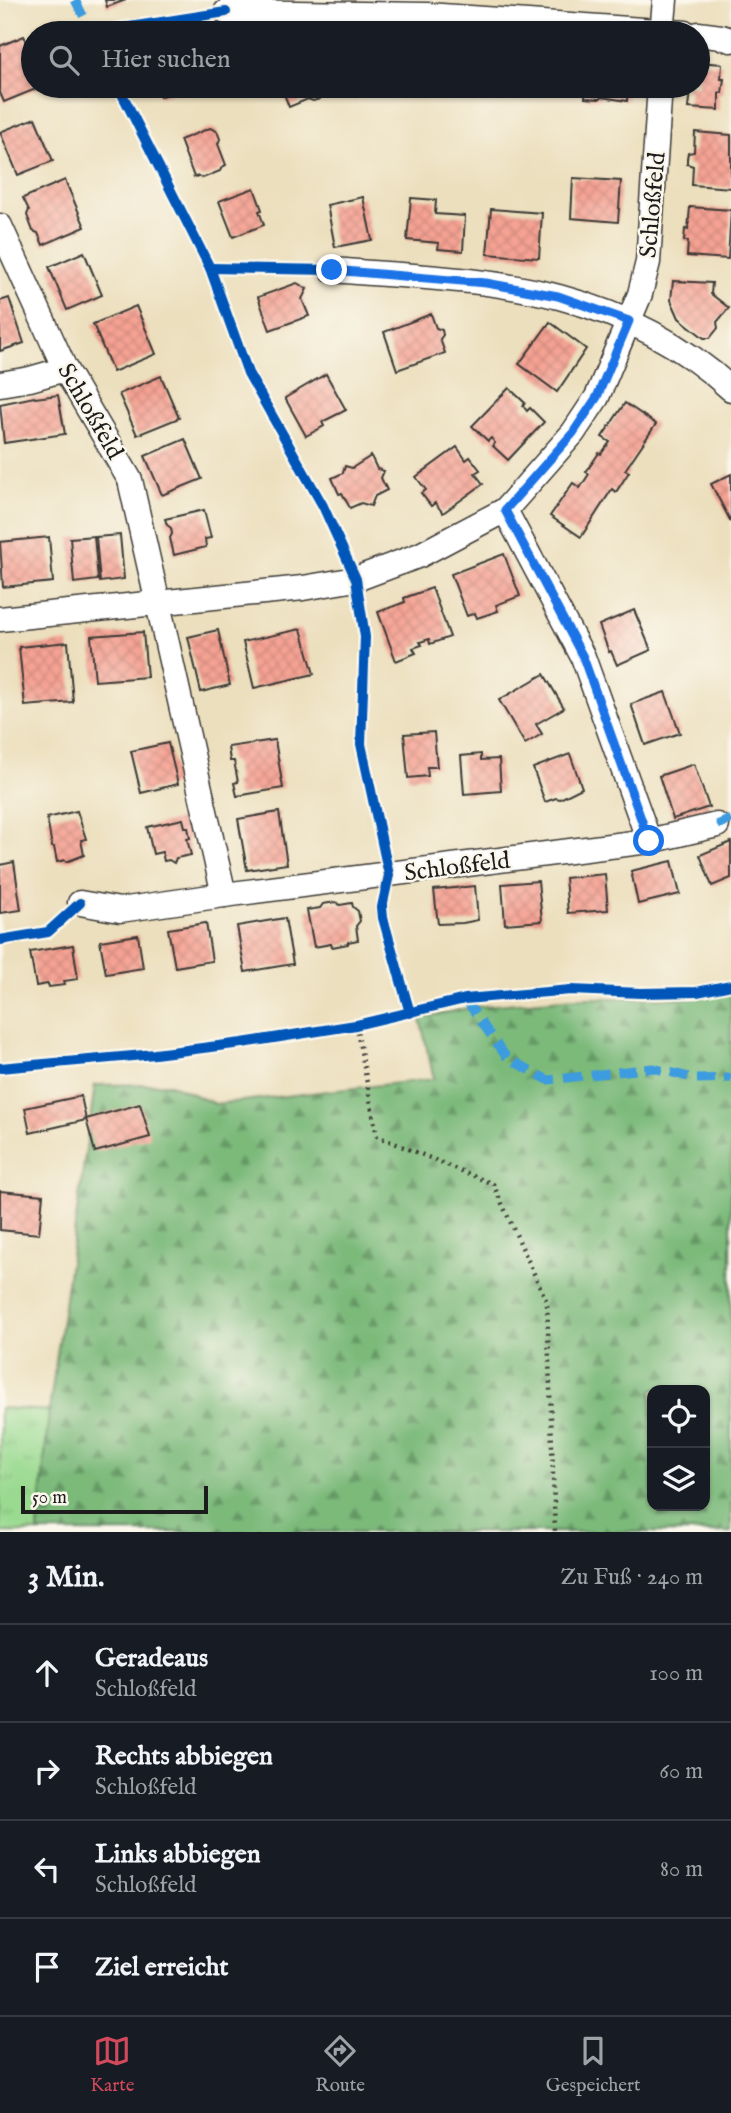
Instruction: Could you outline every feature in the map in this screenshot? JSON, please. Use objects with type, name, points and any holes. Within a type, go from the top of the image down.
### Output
[{"type":"street","points":[[665,0],[668,21]]},
{"type":"street","points":[[226,12],[427,15],[513,21]]},
{"type":"street","points":[[710,36],[731,40]]},
{"type":"street","name":"Schloßfeld","points":[[0,619],[303,588],[356,579],[420,555],[505,510],[573,433],[597,397],[640,294],[648,262],[659,98]]},
{"type":"street","name":"Schloßfeld","points":[[0,226],[65,369],[130,480],[224,895]]},
{"type":"street","points":[[332,270],[486,283],[558,296],[629,321],[676,345],[731,389]]},
{"type":"street","points":[[0,384],[65,369]]},
{"type":"street","points":[[505,510],[583,657],[649,841]]},
{"type":"street","name":"Schloßfeld","points":[[80,903],[120,911],[224,895],[649,841],[718,825]]},
{"type":"path","points":[[356,1025],[377,1136],[494,1184],[547,1302],[555,1532]]},
{"type":"green space","points":[[731,991],[731,1532],[38,1532],[49,1411],[95,1085],[170,1084],[215,1104],[434,1079],[420,1018],[473,1007],[575,998],[697,998]]},
{"type":"green space","points":[[0,1408],[49,1411],[38,1532],[0,1532]]},
{"type":"building","points":[[105,0],[126,0],[107,7]]},
{"type":"building","points":[[21,37],[21,95],[4,102],[0,93],[0,46]]},
{"type":"building","points":[[710,63],[722,64],[721,79],[724,79],[722,93],[719,93],[719,110],[688,108],[689,98],[710,98]]},
{"type":"building","points":[[286,98],[320,98],[313,101],[308,99],[289,107]]},
{"type":"building","points":[[35,118],[53,161],[18,175],[0,132]]},
{"type":"building","points":[[210,128],[217,131],[220,139],[218,144],[226,165],[220,171],[203,178],[194,177],[180,140]]},
{"type":"building","points":[[695,132],[731,135],[731,188],[692,185],[693,166],[687,164],[687,159],[688,153],[694,152]]},
{"type":"building","points":[[573,178],[621,181],[618,222],[571,218]]},
{"type":"building","points":[[65,180],[85,227],[43,245],[38,233],[33,231],[27,215],[29,210],[23,198]]},
{"type":"building","points":[[254,188],[264,225],[233,237],[219,201]]},
{"type":"building","points":[[363,197],[372,240],[335,247],[327,205]]},
{"type":"building","points":[[411,198],[436,200],[435,214],[465,216],[463,251],[438,249],[439,243],[407,240]]},
{"type":"building","points":[[690,207],[731,210],[728,259],[687,256],[688,241],[684,241]]},
{"type":"building","points":[[491,209],[542,213],[539,258],[487,254]]},
{"type":"building","points":[[84,252],[102,295],[67,310],[49,267]]},
{"type":"building","points":[[673,281],[712,283],[711,294],[729,308],[717,322],[718,328],[710,338],[704,338],[679,318],[671,300]]},
{"type":"building","points":[[297,283],[307,289],[302,299],[309,316],[270,330],[258,297]]},
{"type":"building","points":[[9,298],[24,343],[0,351],[0,301]]},
{"type":"building","points":[[136,306],[156,354],[113,372],[93,324]]},
{"type":"building","points":[[431,314],[436,328],[442,330],[440,339],[445,353],[397,370],[384,332]]},
{"type":"building","points":[[550,322],[586,349],[557,392],[519,364]]},
{"type":"building","points":[[326,374],[346,410],[322,422],[324,426],[306,436],[285,398]]},
{"type":"building","points":[[161,376],[179,418],[137,435],[119,394]]},
{"type":"building","points":[[509,388],[525,403],[523,406],[527,411],[530,408],[544,422],[508,460],[493,446],[495,443],[491,438],[488,441],[472,426]]},
{"type":"building","points":[[58,395],[65,434],[4,443],[0,404]]},
{"type":"building","points":[[625,403],[656,424],[625,470],[629,472],[616,492],[612,489],[581,537],[550,516],[573,483],[580,488],[589,474],[586,472],[610,442],[602,437]]},
{"type":"building","points":[[185,439],[202,479],[162,495],[145,456]]},
{"type":"building","points":[[457,447],[466,460],[470,457],[480,470],[475,473],[483,484],[443,513],[435,503],[431,506],[421,493],[426,490],[416,477]]},
{"type":"building","points":[[371,456],[377,469],[384,471],[381,478],[387,490],[375,496],[371,506],[361,503],[350,508],[342,493],[339,494],[332,478],[343,473],[345,466],[352,468]]},
{"type":"building","points":[[731,474],[731,522],[711,484]]},
{"type":"building","points":[[204,510],[211,538],[205,539],[206,547],[174,555],[171,528],[165,519]]},
{"type":"building","points":[[120,535],[124,579],[100,582],[96,537]]},
{"type":"building","points":[[94,536],[98,580],[74,583],[70,538]]},
{"type":"building","points":[[49,537],[53,582],[3,587],[0,542]]},
{"type":"building","points":[[504,554],[520,596],[496,605],[498,611],[477,618],[475,613],[467,616],[451,574]]},
{"type":"building","points":[[432,588],[450,637],[430,644],[429,639],[420,642],[422,645],[413,648],[416,653],[396,661],[378,612],[405,602],[404,598]]},
{"type":"building","points":[[634,610],[651,650],[617,665],[599,625]]},
{"type":"building","points":[[301,629],[314,674],[254,688],[243,642]]},
{"type":"building","points":[[218,630],[230,685],[201,692],[188,637]]},
{"type":"building","points":[[143,632],[147,677],[95,681],[91,636]]},
{"type":"building","points":[[68,642],[73,702],[25,706],[19,647]]},
{"type":"building","points":[[544,674],[564,708],[536,724],[542,734],[525,744],[499,700]]},
{"type":"building","points":[[665,692],[680,733],[645,745],[631,704]]},
{"type":"building","points":[[434,732],[437,767],[427,767],[428,776],[408,778],[404,734]]},
{"type":"building","points":[[275,740],[283,788],[237,796],[234,783],[238,782],[228,747]]},
{"type":"building","points":[[168,743],[178,784],[141,793],[131,751]]},
{"type":"building","points":[[481,754],[481,760],[499,759],[501,791],[464,794],[461,756]]},
{"type":"building","points":[[570,754],[582,788],[560,799],[545,802],[533,768]]},
{"type":"building","points":[[694,764],[709,807],[673,819],[659,776]]},
{"type":"building","points":[[77,811],[86,839],[81,840],[84,855],[66,862],[57,862],[47,818]]},
{"type":"building","points":[[279,812],[287,864],[247,870],[238,819]]},
{"type":"building","points":[[183,819],[185,827],[188,827],[190,838],[187,839],[191,855],[176,858],[174,863],[164,861],[162,852],[153,854],[147,827]]},
{"type":"building","points":[[731,842],[731,878],[712,886],[700,855]]},
{"type":"building","points":[[672,861],[680,894],[638,904],[631,871]]},
{"type":"building","points":[[14,862],[21,910],[0,913],[0,865]]},
{"type":"building","points":[[605,874],[608,910],[568,913],[565,878]]},
{"type":"building","points":[[538,881],[542,921],[505,924],[502,884]]},
{"type":"building","points":[[475,886],[478,920],[438,924],[434,890]]},
{"type":"building","points":[[336,902],[340,905],[352,903],[358,911],[358,940],[332,947],[331,944],[314,947],[307,910]]},
{"type":"building","points":[[285,918],[293,964],[245,972],[237,926]]},
{"type":"building","points":[[206,923],[212,961],[175,967],[168,929]]},
{"type":"building","points":[[138,935],[143,968],[106,974],[100,941]]},
{"type":"building","points":[[73,945],[78,979],[64,981],[65,985],[36,986],[30,952]]},
{"type":"building","points":[[81,1096],[86,1120],[30,1133],[25,1108]]},
{"type":"building","points":[[140,1104],[150,1137],[95,1152],[86,1119]]},
{"type":"building","points":[[0,1191],[43,1195],[39,1234],[0,1230]]},
{"type":"marked path","points":[[75,0],[86,21]]},
{"type":"marked path","points":[[717,825],[731,819]]},
{"type":"marked path","points":[[465,999],[507,1058],[548,1080],[653,1068],[697,1079],[731,1078]]},
{"type":"cycle path","points":[[168,21],[226,12]]},
{"type":"cycle path","points":[[124,98],[210,268],[248,373],[323,506],[356,579],[365,637],[361,744],[389,875],[382,907],[383,918],[410,1013]]},
{"type":"cycle path","points":[[210,268],[332,270]]},
{"type":"cycle path","points":[[0,940],[48,932],[80,903]]},
{"type":"cycle path","points":[[0,1068],[242,1043],[356,1025],[465,999],[571,990],[697,992],[731,985]]},
{"type":"route","points":[[332,270],[486,283],[558,296],[629,321],[597,397],[573,433],[505,510],[583,657],[649,841]]}]
